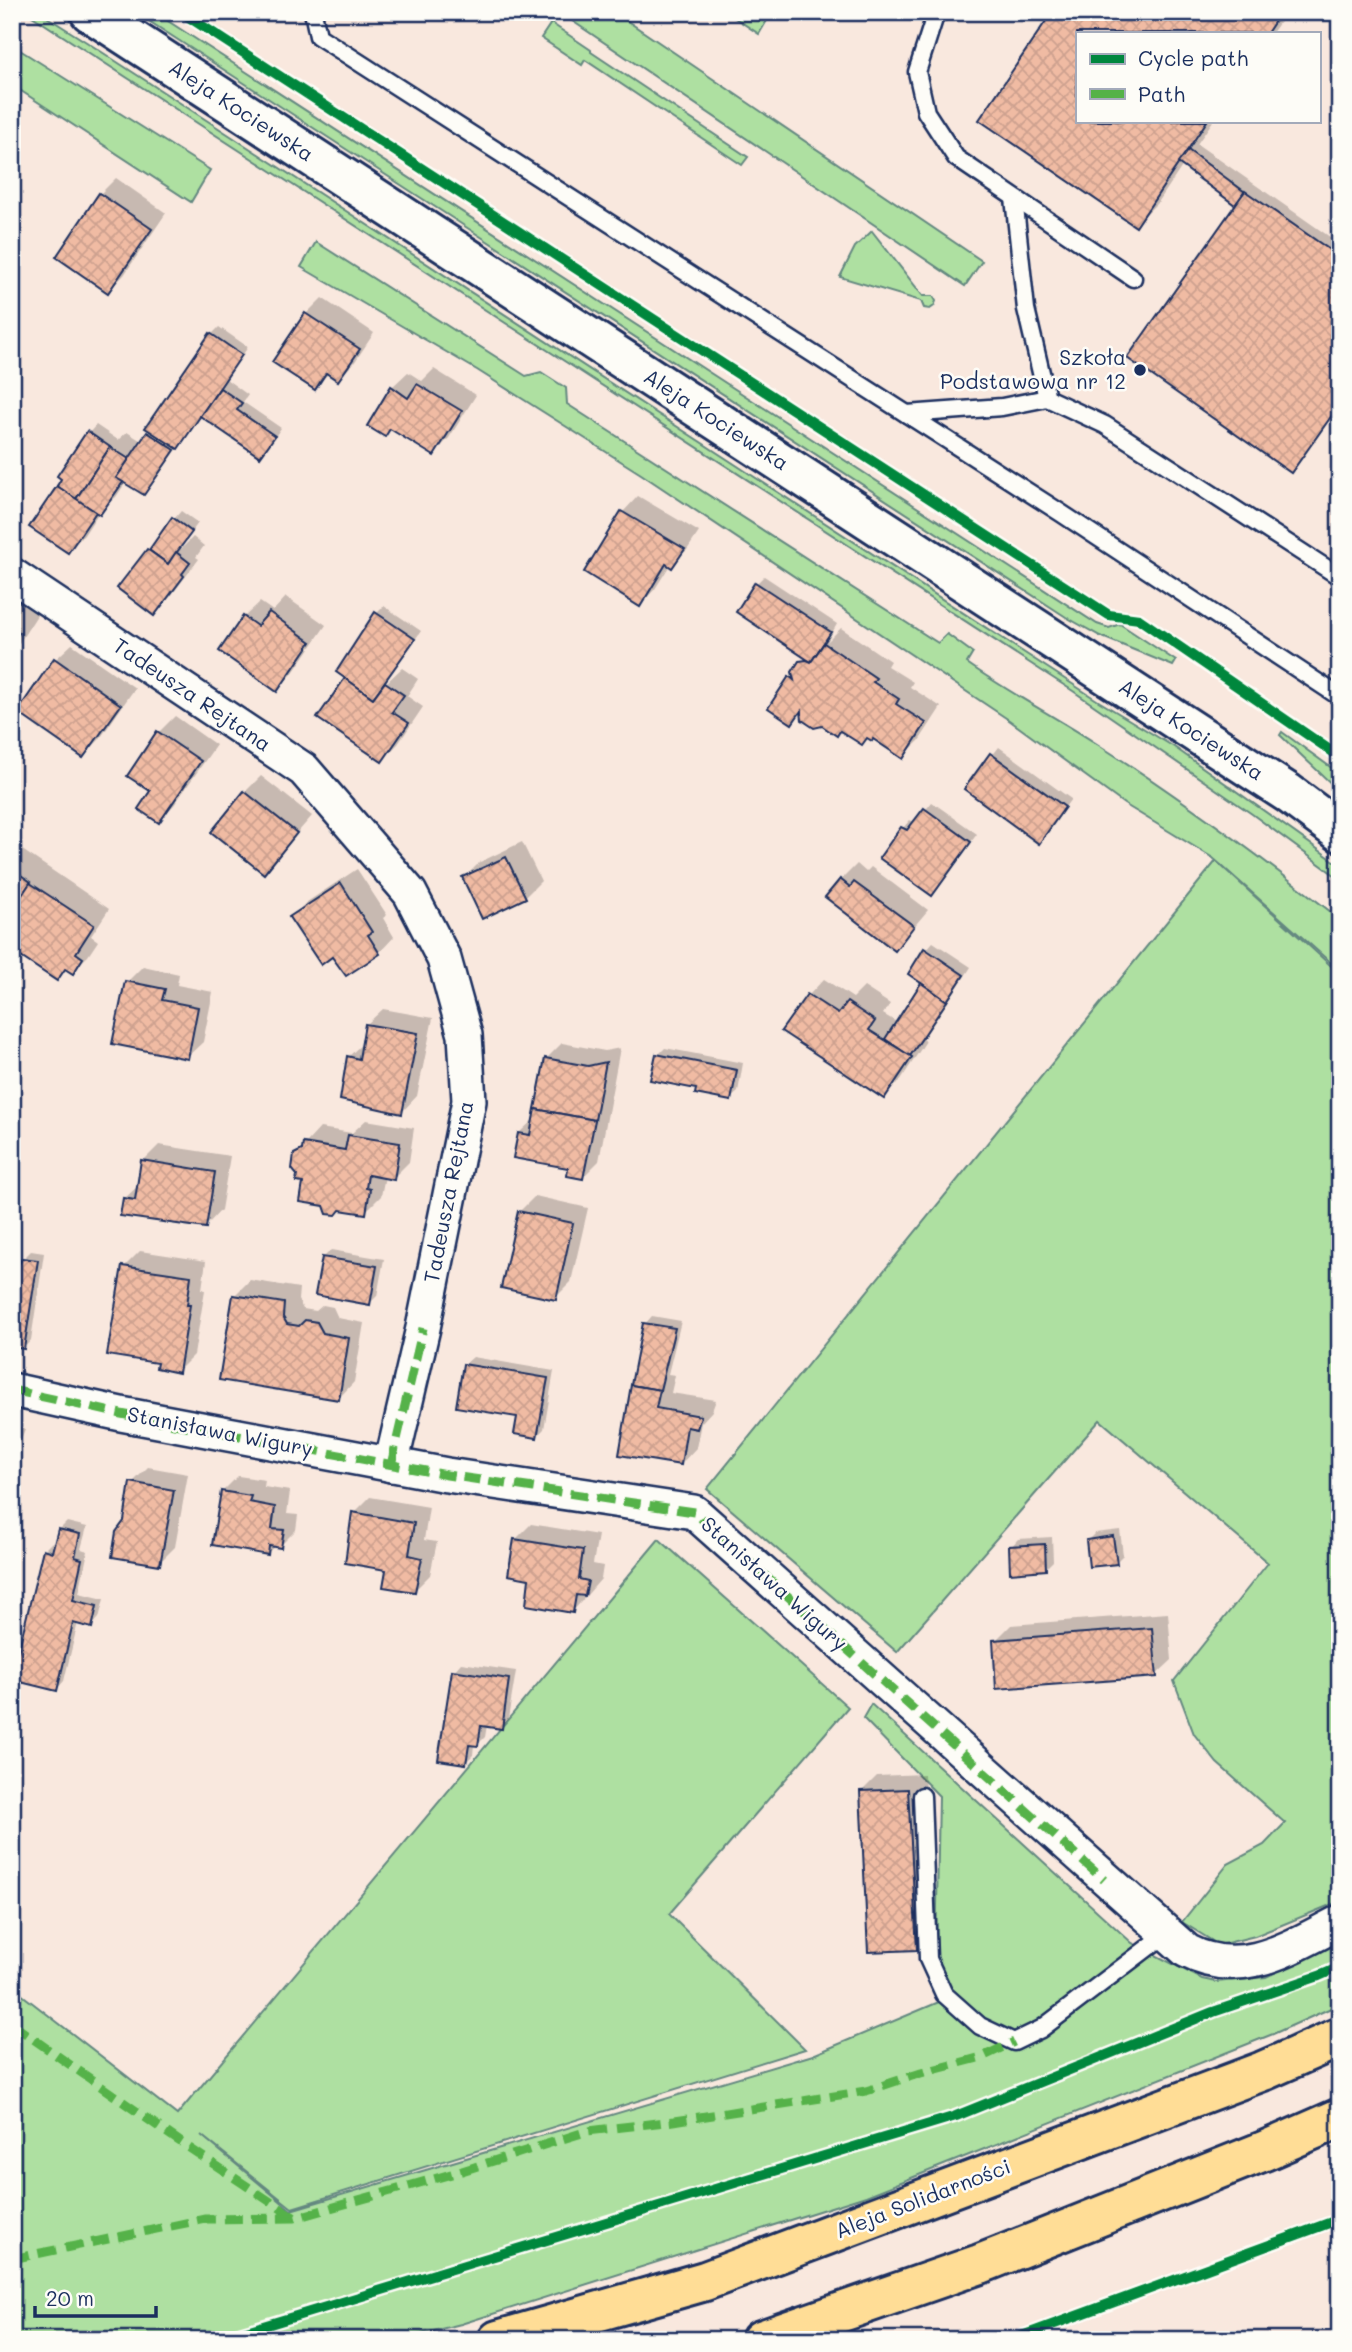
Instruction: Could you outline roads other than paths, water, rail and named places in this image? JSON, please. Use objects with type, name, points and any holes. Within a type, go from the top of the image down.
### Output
[{"type":"main road","name":"Aleja Solidarności","points":[[498,2340],[705,2281],[1263,2071],[1340,2037]]},
{"type":"main road","points":[[761,2340],[980,2264],[1340,2118]]},
{"type":"street","name":"Aleja Kociewska","points":[[90,12],[1266,778],[1340,832]]},
{"type":"street","name":"Tadeusza Rejtana","points":[[12,575],[304,770],[410,893],[444,959],[465,1035],[469,1101],[423,1328],[391,1465]]},
{"type":"street","name":"Stanisława Wigury","points":[[12,1390],[121,1414],[391,1465],[694,1512],[1187,1951],[1204,1960],[1229,1964],[1259,1960],[1340,1922]]},
{"type":"lane","points":[[313,12],[318,36],[907,414],[1340,697]]},
{"type":"lane","points":[[940,12],[934,19],[917,72],[926,112],[956,158],[1133,278]]},
{"type":"lane","points":[[1014,198],[1026,309],[1047,398]]},
{"type":"lane","points":[[907,414],[1002,407],[1047,398],[1105,425],[1340,576]]},
{"type":"lane","points":[[922,1796],[928,1959],[944,1994],[980,2026],[1014,2042],[1041,2029],[1166,1934]]},
{"type":"place","name":"Szkoła Podstawowa nr 12","points":[[1140,370]]}]
